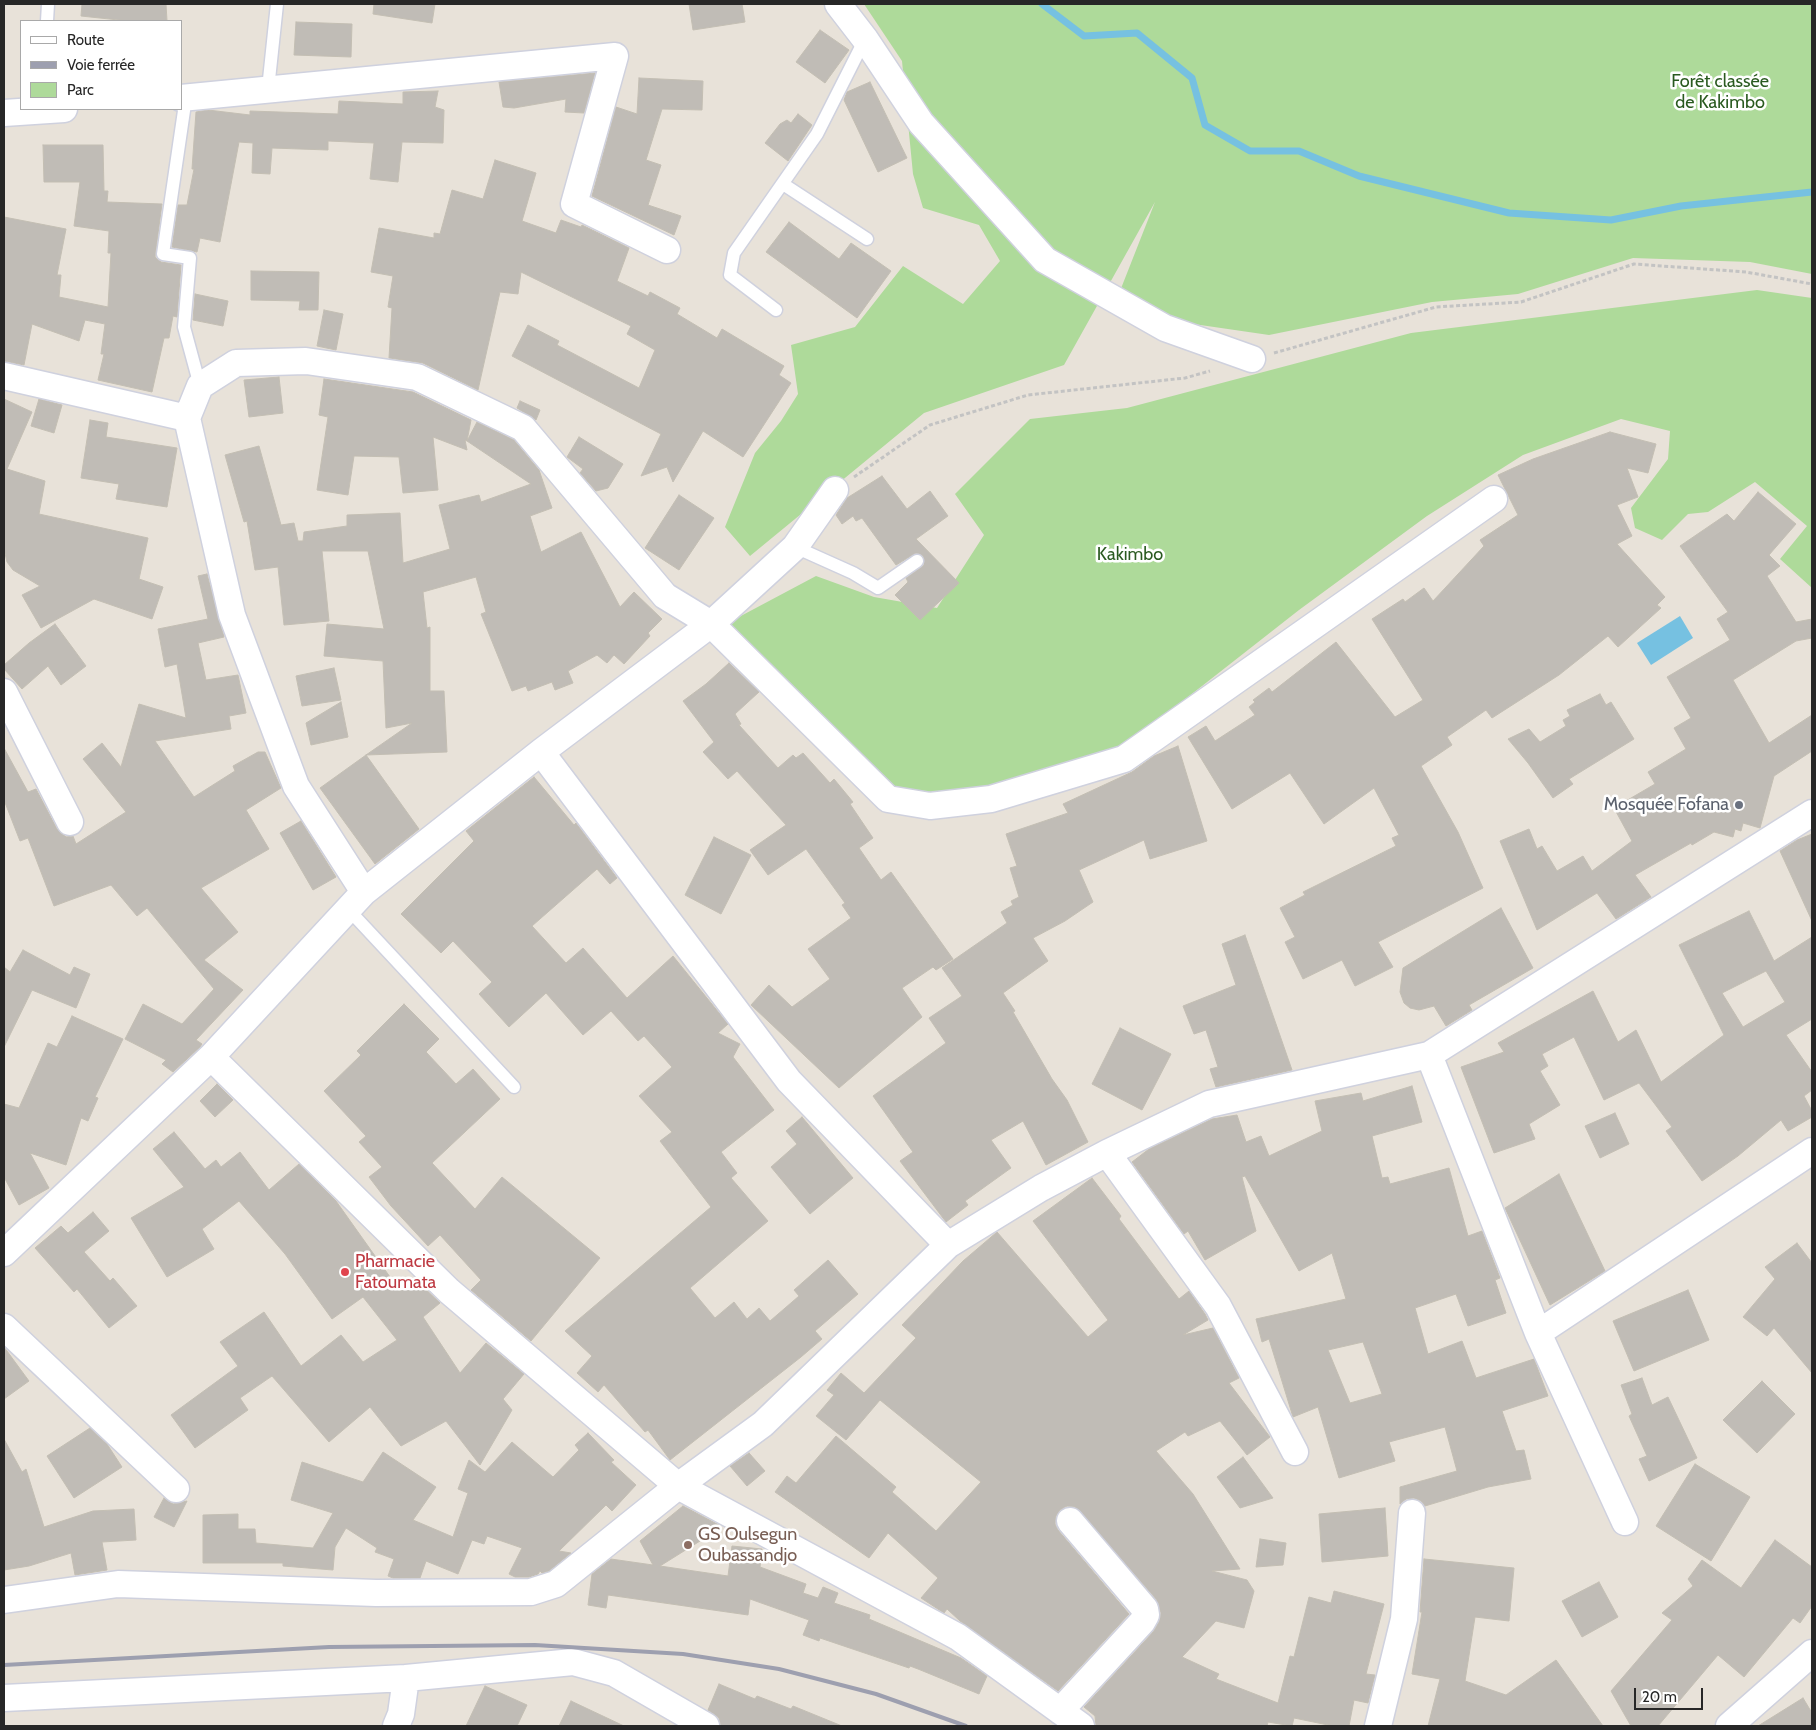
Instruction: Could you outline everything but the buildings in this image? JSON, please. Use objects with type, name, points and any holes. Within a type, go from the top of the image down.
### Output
[{"type":"street","points":[[838,4],[865,39],[921,123],[1045,260],[1165,328],[1252,359]]},
{"type":"street","points":[[183,97],[615,56],[574,204],[667,250]]},
{"type":"street","points":[[4,113],[38,110]]},
{"type":"street","points":[[356,901],[296,786],[232,615],[187,418],[200,386],[236,364],[306,361],[417,377],[523,428],[665,596],[711,624],[888,800],[930,806],[991,800],[1124,759],[1494,499]]},
{"type":"street","points":[[4,376],[187,418]]},
{"type":"street","points":[[4,1253],[212,1057],[356,901],[541,752],[711,624],[795,547],[835,490]]},
{"type":"street","points":[[4,692],[70,822]]},
{"type":"street","points":[[541,752],[789,1082],[948,1245]]},
{"type":"street","points":[[4,1600],[118,1584],[376,1593],[531,1592],[556,1584],[678,1486],[763,1424],[948,1245],[1041,1188],[1107,1153],[1209,1104],[1429,1055],[1812,813]]},
{"type":"street","points":[[1429,1055],[1538,1333],[1625,1522]]},
{"type":"street","points":[[212,1057],[449,1291],[678,1486],[958,1637],[1081,1726]]},
{"type":"street","points":[[1538,1333],[1812,1151]]},
{"type":"street","points":[[1107,1153],[1218,1306],[1295,1452]]},
{"type":"street","points":[[4,1327],[176,1489]]},
{"type":"street","points":[[1378,1726],[1404,1619],[1412,1513]]},
{"type":"street","points":[[1060,1711],[1142,1622],[1146,1615],[1145,1609],[1070,1520]]},
{"type":"street","points":[[1729,1726],[1812,1652]]},
{"type":"street","points":[[4,1698],[406,1678],[573,1662],[614,1673],[706,1726]]},
{"type":"street","points":[[396,1726],[401,1714],[406,1678]]},
{"type":"lane","points":[[47,20],[48,4]]},
{"type":"lane","points":[[268,89],[277,4]]},
{"type":"lane","points":[[776,310],[730,275],[734,254],[818,134],[865,39]]},
{"type":"lane","points":[[181,110],[163,254],[190,258],[184,327],[200,386]]},
{"type":"lane","points":[[783,184],[867,239]]},
{"type":"lane","points":[[795,547],[852,573],[878,588],[917,561]]},
{"type":"lane","points":[[356,901],[514,1087]]},
{"type":"path","points":[[1252,359],[1436,307],[1522,302],[1634,264],[1746,272],[1812,284]]},
{"type":"path","points":[[835,490],[930,425],[1028,395],[1185,378],[1214,370]]},
{"type":"green space","name":"Forêt classée de Kakimbo","points":[[864,4],[1812,4],[1812,274],[1750,262],[1633,258],[1518,294],[1432,302],[1269,335],[1173,321],[1120,291],[1155,202],[1064,365],[924,413],[750,556],[725,527],[755,453],[781,421],[798,394],[791,345],[855,327],[903,266],[963,304],[1000,261],[979,225],[923,208],[913,174],[902,61]]},
{"type":"green space","name":"Kakimbo","points":[[1757,290],[1812,298],[1812,588],[1780,559],[1807,526],[1755,482],[1708,512],[1688,514],[1662,540],[1635,528],[1631,508],[1668,459],[1670,431],[1621,419],[1523,455],[1427,516],[1299,610],[1128,744],[1003,786],[898,796],[722,626],[816,576],[874,597],[937,608],[984,535],[955,494],[1030,419],[1127,408],[1411,333]]},
{"type":"water","points":[[1680,616],[1693,638],[1651,665],[1637,643]]},
{"type":"waterway","points":[[1042,4],[1084,36],[1137,33],[1192,78],[1205,125],[1250,151],[1299,151],[1359,176],[1509,213],[1611,220],[1681,206],[1812,192]]},
{"type":"railway","points":[[4,1665],[329,1647],[535,1645],[683,1654],[779,1669],[876,1694],[966,1726]]},
{"type":"place","name":"Mosquée Fofana","points":[[1739,805]]},
{"type":"place","name":"Pharmacie Fatoumata","points":[[345,1272]]},
{"type":"place","name":"GS Oulsegun Oubassandjo","points":[[688,1545]]}]
